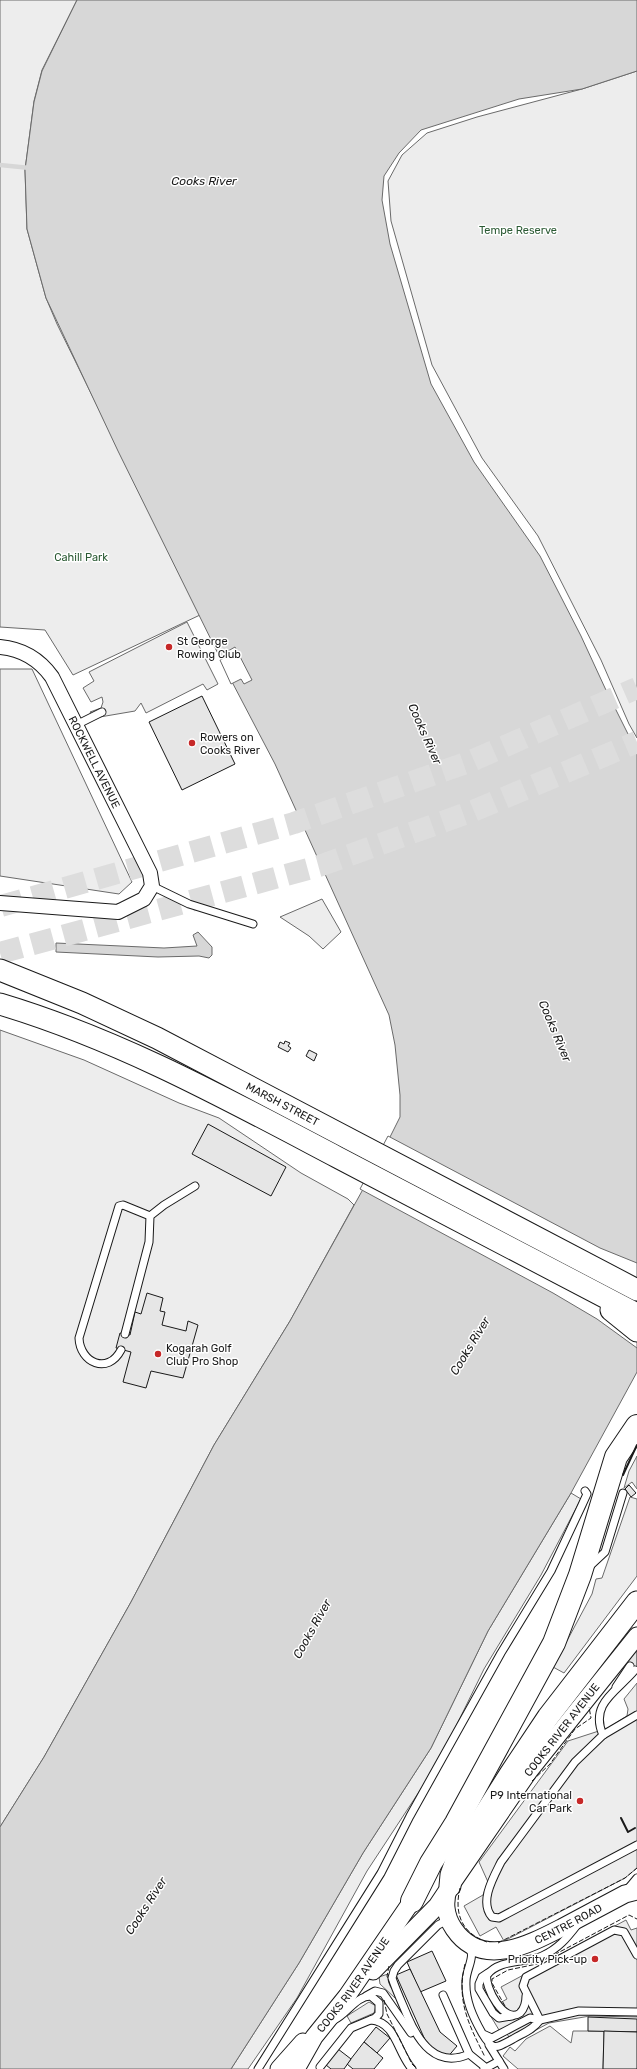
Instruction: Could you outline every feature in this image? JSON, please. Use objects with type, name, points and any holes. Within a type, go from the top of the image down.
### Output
[{"type":"highway","points":[[412,1901],[554,1643],[580,1575],[616,1457],[637,1426]]},
{"type":"main road","name":"MARSH STREET","points":[[0,970],[82,1003],[157,1038],[561,1250]]},
{"type":"main road","name":"MARSH STREET","points":[[0,1004],[49,1019],[135,1054],[198,1083],[551,1269]]},
{"type":"main road","points":[[561,1250],[637,1279]]},
{"type":"main road","points":[[561,1250],[637,1290]]},
{"type":"main road","points":[[551,1269],[637,1314]]},
{"type":"main road","points":[[551,1269],[637,1331]]},
{"type":"main road","points":[[449,1889],[451,1875],[457,1858],[510,1774],[548,1717],[637,1602]]},
{"type":"main road","points":[[412,1901],[438,1867],[506,1760],[539,1712],[568,1679],[612,1635]]},
{"type":"street","name":"ROCKWELL AVENUE","points":[[0,647],[20,652],[39,662],[46,669],[76,725],[150,873],[152,886]]},
{"type":"street","points":[[0,903],[118,912],[144,899],[152,886]]},
{"type":"street","name":"COOKS RIVER AVENUE","points":[[347,1996],[437,1906],[529,1771],[637,1636]]},
{"type":"street","name":"CENTRE ROAD","points":[[449,1889],[446,1907],[449,1920],[458,1934],[467,1942],[485,1950],[507,1950],[529,1944],[585,1915],[635,1894]]},
{"type":"street","name":"COOKS RIVER AVENUE","points":[[296,2069],[319,2030],[347,1996],[412,1901]]},
{"type":"street","points":[[279,2069],[304,2042],[319,2030]]},
{"type":"lane","points":[[76,725],[102,712]]},
{"type":"lane","points":[[152,886],[189,904],[253,924]]},
{"type":"lane","points":[[125,1334],[149,1242],[150,1216],[164,1205],[194,1186]]},
{"type":"lane","points":[[122,1350],[113,1361],[102,1364],[93,1361],[84,1355],[80,1348],[79,1338],[119,1206],[123,1205],[150,1216]]},
{"type":"lane","points":[[258,2069],[381,1873],[410,1816],[501,1652],[551,1571],[587,1494],[585,1491]]},
{"type":"lane","points":[[580,1575],[605,1552],[624,1493]]},
{"type":"lane","points":[[603,1735],[598,1720],[600,1710],[632,1668]]},
{"type":"lane","points":[[637,1716],[603,1735],[575,1762],[501,1862],[492,1883],[486,1902],[486,1908],[492,1917],[499,1918],[637,1845]]},
{"type":"lane","points":[[635,1894],[637,1878]]},
{"type":"lane","points":[[526,1994],[525,2007],[521,2012],[512,2016],[502,2011],[487,1984],[486,1979],[490,1972],[503,1965],[531,1960],[554,1949],[562,1943],[585,1915]]},
{"type":"lane","points":[[421,2048],[393,1980],[393,1973],[398,1965],[438,1925],[449,1920]]},
{"type":"lane","points":[[540,2020],[526,1994],[523,1983],[526,1977],[614,1930],[624,1932],[637,1955]]},
{"type":"lane","points":[[467,1942],[472,1953],[466,1981],[469,2008],[504,2069]]},
{"type":"lane","points":[[319,2030],[341,2017],[364,1997],[375,1991],[383,1993],[430,2060]]},
{"type":"lane","points":[[443,1995],[469,2054],[484,2068],[499,2061]]},
{"type":"lane","points":[[320,2067],[347,2032],[355,2026],[371,2020],[379,2014],[379,2003],[371,1996],[364,1997]]},
{"type":"lane","points":[[483,2034],[490,2038],[494,2038],[530,2018],[540,2020],[579,2011],[637,2012]]},
{"type":"lane","points":[[371,2020],[381,2021],[387,2026],[402,2055],[412,2069]]},
{"type":"lane","points":[[488,2043],[493,2047],[499,2047],[535,2027],[540,2020]]},
{"type":"lane","points":[[456,2066],[469,2054]]},
{"type":"shaded area","name":"Cahill Park","points":[[0,0],[77,0],[42,70],[34,101],[25,170],[27,229],[46,298],[57,324],[200,615],[73,675],[45,630],[0,627]]},
{"type":"shaded area","name":"Tempe Reserve","points":[[637,71],[637,738],[629,724],[601,660],[538,536],[482,458],[432,365],[391,221],[388,181],[402,155],[427,133],[477,117],[582,89]]},
{"type":"shaded area","name":"St George Rowing Club","points":[[187,622],[218,684],[207,690],[203,684],[146,713],[141,703],[135,711],[94,718],[90,712],[101,708],[103,702],[102,697],[91,702],[83,688],[94,681],[89,672]]},
{"type":"shaded area","points":[[0,669],[32,669],[132,882],[119,894],[0,876]]},
{"type":"shaded area","points":[[322,899],[341,932],[323,949],[309,936],[280,917]]},
{"type":"shaded area","points":[[0,1030],[84,1060],[179,1103],[219,1118],[301,1173],[348,1199],[354,1205],[290,1321],[214,1445],[131,1602],[44,1757],[0,1827]]},
{"type":"shaded area","points":[[637,1456],[637,1489],[632,1482],[624,1488],[629,1471]]},
{"type":"shaded area","points":[[571,1493],[581,1499],[541,1575],[484,1669],[438,1763],[367,1871],[297,1998],[248,2069],[231,2069],[299,1963],[363,1853],[431,1748],[488,1631]]},
{"type":"shaded area","points":[[630,1497],[637,1499],[637,1576],[564,1673],[553,1667],[592,1594],[596,1579],[602,1578]]},
{"type":"shaded area","name":"P9 International Car Park","points":[[637,1683],[637,1868],[625,1878],[504,1941],[496,1927],[480,1936],[464,1906],[483,1895],[488,1882],[479,1862],[568,1741],[608,1728],[627,1716],[628,1709],[624,1699]]},
{"type":"shaded area","name":"Priority Pick-up","points":[[626,1920],[631,1930],[637,1928],[637,2017],[590,2016],[549,2023],[512,2043],[504,2028],[499,2030],[487,2010],[507,1999],[501,1987]]},
{"type":"shaded area","points":[[388,1974],[390,1986],[396,1994],[395,1998],[380,1984],[379,1977]]},
{"type":"shaded area","points":[[369,2002],[376,2006],[374,2013],[351,2023],[347,2016]]},
{"type":"shaded area","points":[[550,2026],[571,2043],[573,2031],[604,2031],[603,2069],[518,2069],[503,2056],[510,2047],[515,2051],[526,2039]]},
{"type":"water","name":"Cooks River","points":[[77,0],[637,0],[637,71],[582,89],[519,99],[421,130],[399,153],[384,176],[382,200],[390,244],[431,384],[474,462],[540,556],[581,636],[637,752],[637,1372],[571,1493],[488,1631],[431,1748],[363,1853],[299,1963],[231,2069],[0,2069],[0,1827],[44,1757],[131,1602],[214,1445],[290,1321],[372,1173],[400,1117],[400,1095],[395,1045],[389,1015],[275,764],[231,680],[118,451],[46,298],[27,229],[25,170],[34,102],[42,71]]},
{"type":"water","points":[[198,932],[212,947],[212,955],[209,958],[199,956],[158,957],[56,952],[56,943],[164,948],[197,946],[193,935]]},
{"type":"pier","points":[[235,647],[252,680],[244,684],[241,679],[231,684],[220,660],[230,655],[228,651]]},
{"type":"pier","points":[[388,1136],[600,1248],[637,1263],[637,1348],[597,1319],[553,1293],[360,1189]]},
{"type":"building","name":"Rowers on Cooks River","points":[[202,696],[235,764],[182,790],[149,722]]},
{"type":"building","points":[[285,1041],[290,1043],[288,1046],[291,1048],[288,1052],[278,1047],[280,1042],[284,1044]]},
{"type":"building","points":[[309,1050],[317,1054],[314,1061],[306,1056]]},
{"type":"building","points":[[208,1124],[286,1167],[271,1196],[192,1154]]},
{"type":"building","points":[[147,1293],[163,1298],[160,1311],[165,1312],[162,1325],[186,1331],[188,1321],[198,1325],[183,1378],[151,1371],[146,1388],[123,1382],[131,1352],[116,1348],[120,1333],[130,1335],[135,1312],[141,1314]]},
{"type":"building","points":[[629,1485],[636,1493],[631,1497],[625,1489]]},
{"type":"building","points":[[637,1647],[637,1670],[625,1661]]},
{"type":"building","points":[[432,1951],[446,1981],[420,1992],[407,1962]]},
{"type":"building","points":[[410,1969],[440,2032],[457,2046],[446,2059],[426,2042],[396,1975]]},
{"type":"building","points":[[588,2017],[637,2019],[637,2032],[588,2031]]},
{"type":"building","points":[[376,2027],[390,2038],[377,2053],[364,2042]]},
{"type":"building","points":[[604,2031],[637,2032],[637,2069],[603,2069]]},
{"type":"building","points":[[364,2042],[383,2058],[374,2069],[353,2069],[347,2064]]},
{"type":"building","points":[[338,2049],[351,2059],[344,2069],[331,2069],[326,2065]]},
{"type":"waterway","points":[[0,165],[30,168]]},
{"type":"tunnel","points":[[1,906],[294,823],[469,762],[637,688]]},
{"type":"tunnel","points":[[0,953],[319,866],[473,811],[637,742]]},
{"type":"fence","points":[[532,1781],[550,1764],[575,1729],[591,1718],[589,1707]]},
{"type":"fence","points":[[498,1943],[625,1878],[637,1868]]},
{"type":"fence","points":[[460,1888],[458,1906],[459,1914],[465,1928],[478,1938],[487,1942]]},
{"type":"fence","points":[[505,2006],[492,1983],[492,1979],[508,1970],[537,1964],[629,1915],[637,1919]]},
{"type":"fence","points":[[465,1964],[462,1990],[463,2001],[469,2023],[485,2057]]},
{"type":"fence","points":[[389,1966],[387,1976],[390,1986]]},
{"type":"fence","points":[[384,2000],[387,2014],[412,2064],[417,2069]]},
{"type":"wall","points":[[623,1475],[637,1445]]},
{"type":"wall","points":[[621,1818],[628,1832],[635,1828]]},
{"type":"place","name":"St George Rowing Club","points":[[169,647]]},
{"type":"place","name":"Rowers on Cooks River","points":[[192,743]]},
{"type":"place","name":"Kogarah Golf Club Pro Shop","points":[[158,1354]]},
{"type":"place","name":"P9 International Car Park","points":[[580,1801]]},
{"type":"place","name":"Priority Pick-up","points":[[595,1959]]}]
